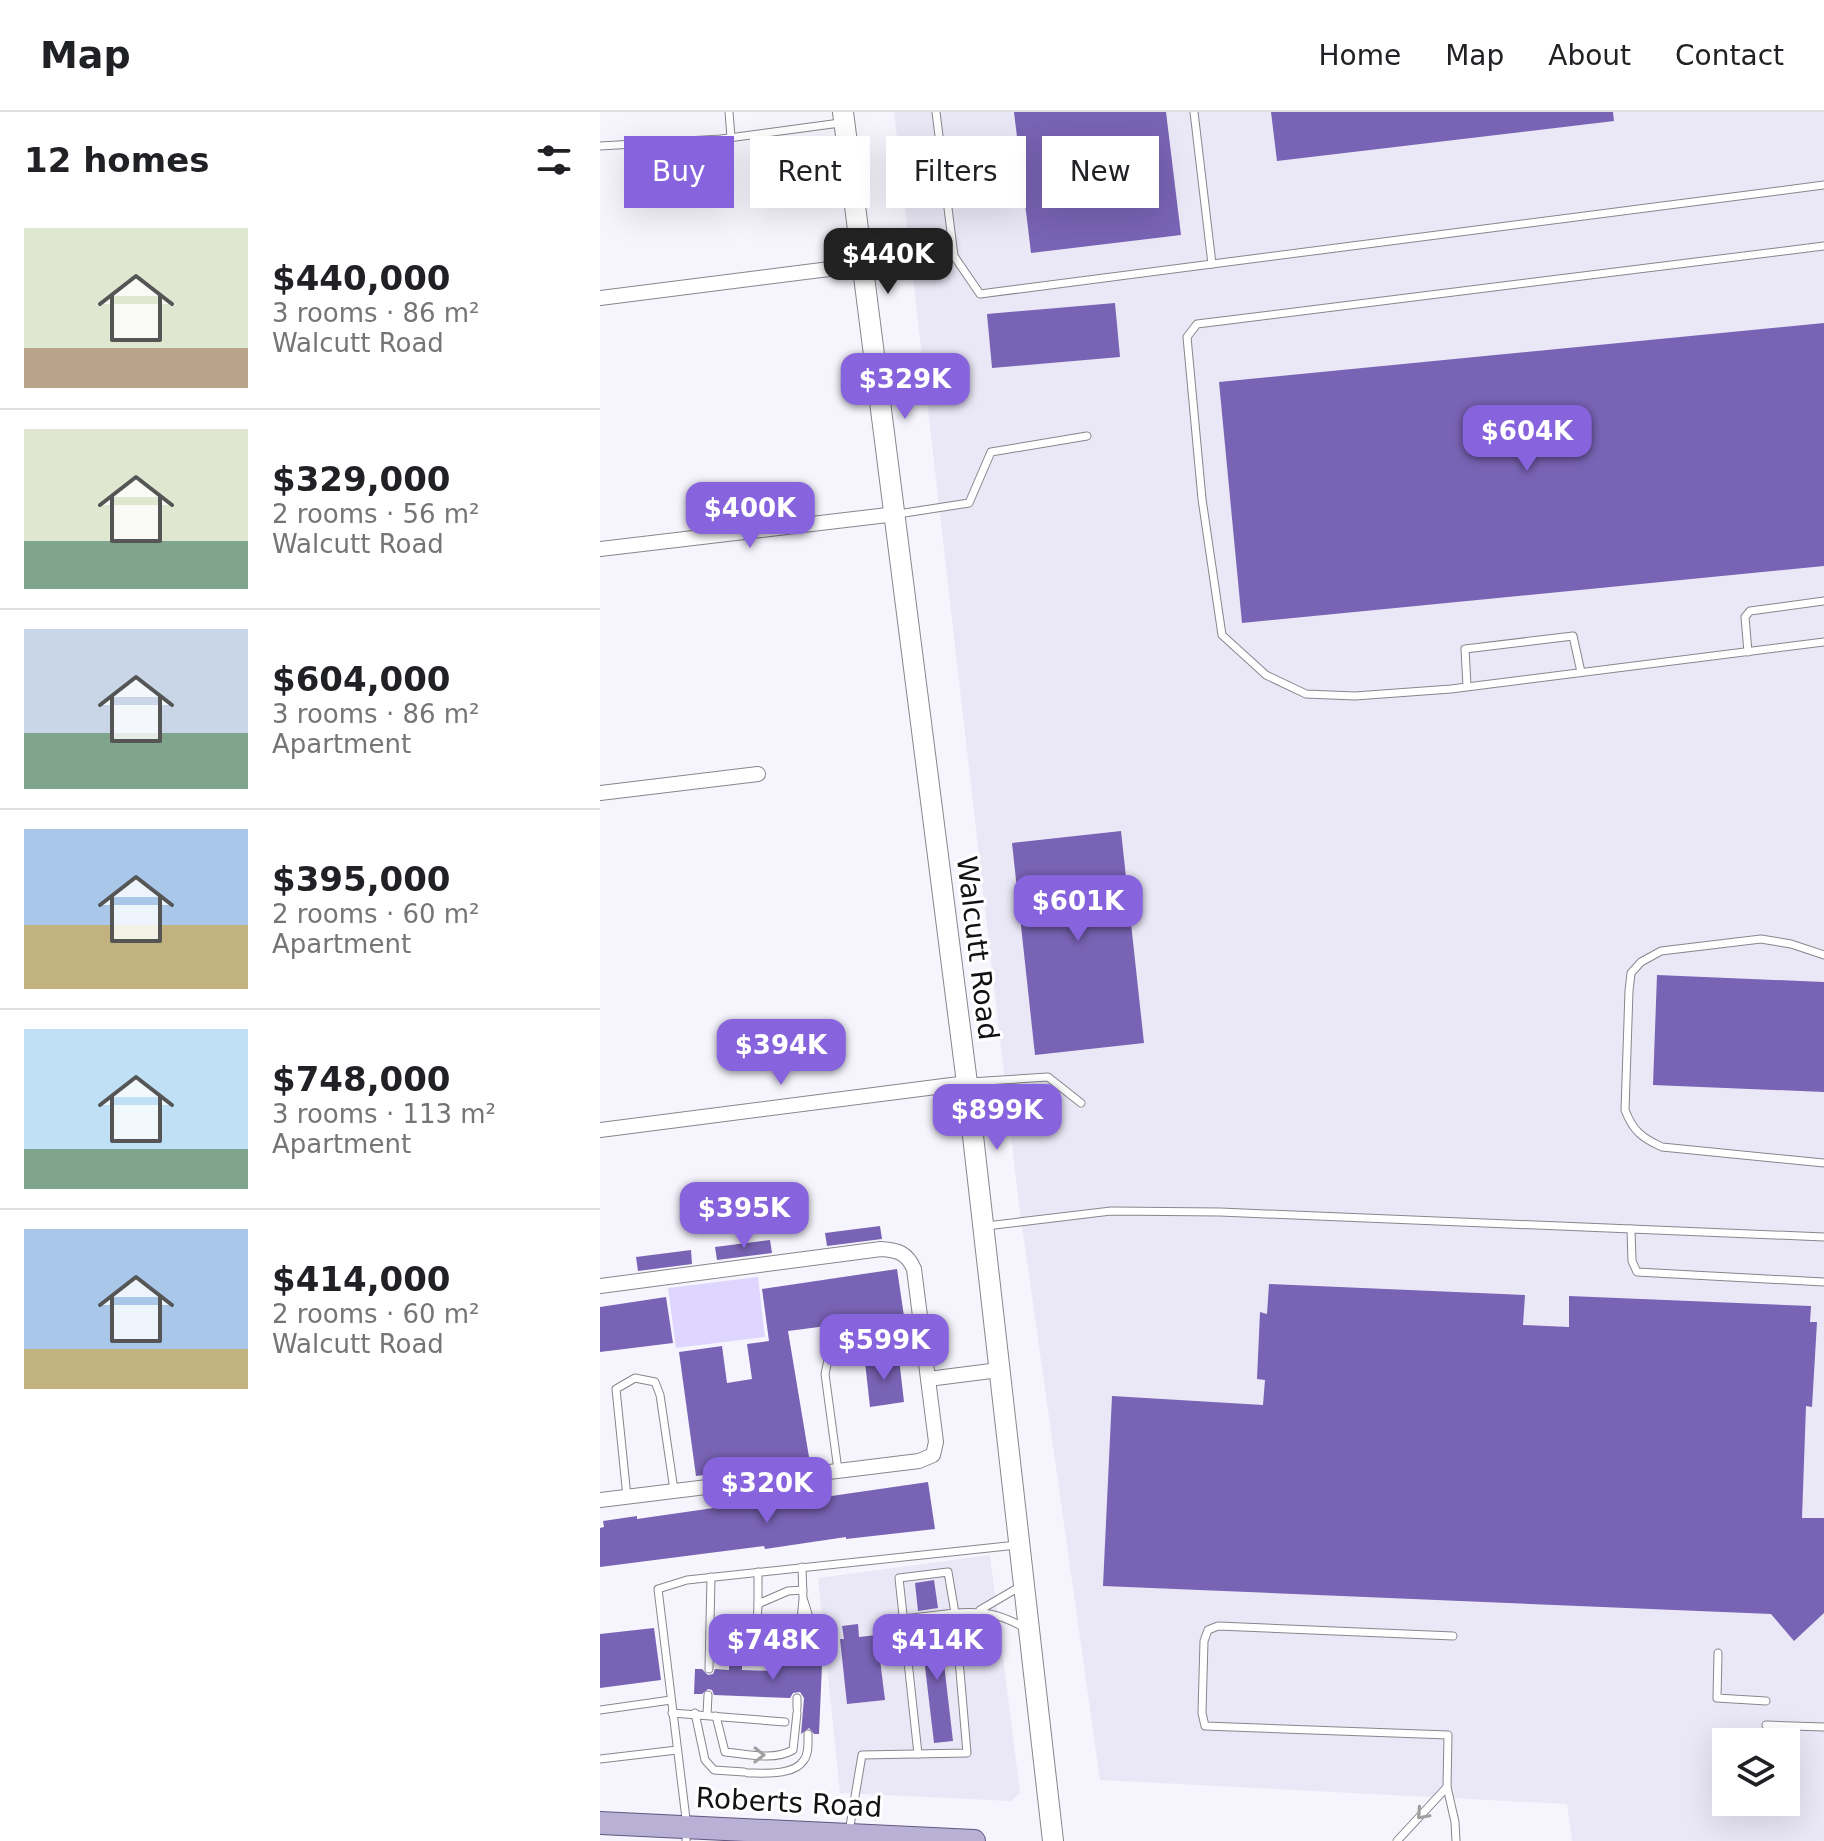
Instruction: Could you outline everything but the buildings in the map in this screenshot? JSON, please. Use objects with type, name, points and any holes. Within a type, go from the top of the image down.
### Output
[{"type":"main road","name":"Roberts Road","points":[[600,1823],[686,1834],[849,1835],[974,1841]]},
{"type":"street","name":"Walcutt Road","points":[[844,117],[967,1083],[1053,1841]]},
{"type":"street","points":[[600,298],[861,265]]},
{"type":"street","points":[[600,549],[896,514]]},
{"type":"street","points":[[600,793],[758,774]]},
{"type":"street","points":[[600,1130],[967,1083]]},
{"type":"street","points":[[600,1286],[881,1249],[896,1250],[908,1257],[914,1269],[936,1442],[933,1455],[919,1461],[600,1500]]},
{"type":"street","points":[[928,1379],[999,1370]]},
{"type":"lane","points":[[729,112],[731,136]]},
{"type":"lane","points":[[936,112],[954,256],[980,294],[1824,185]]},
{"type":"lane","points":[[1194,112],[1212,264]]},
{"type":"lane","points":[[734,136],[844,117]]},
{"type":"lane","points":[[600,146],[624,144]]},
{"type":"lane","points":[[1824,246],[1197,324],[1187,337],[1202,499],[1222,635],[1266,675],[1306,694],[1355,696],[1467,686],[1824,642]]},
{"type":"lane","points":[[896,514],[969,503],[991,452],[1087,436]]},
{"type":"lane","points":[[1748,652],[1745,617],[1750,611],[1824,601]]},
{"type":"lane","points":[[1467,686],[1465,649],[1573,636],[1581,672]]},
{"type":"lane","points":[[1824,955],[1791,944],[1761,939],[1661,951],[1641,962],[1631,973],[1629,991],[1625,1110],[1631,1126],[1641,1137],[1662,1147],[1824,1163]]},
{"type":"lane","points":[[967,1083],[1048,1077],[1081,1103]]},
{"type":"lane","points":[[983,1226],[1116,1211],[1220,1212],[1824,1237]]},
{"type":"lane","points":[[1631,1229],[1632,1261],[1637,1272],[1824,1282]]},
{"type":"lane","points":[[838,1470],[825,1374],[828,1360],[841,1353],[923,1344]]},
{"type":"lane","points":[[627,1497],[616,1389],[635,1378],[655,1382],[660,1395],[674,1490]]},
{"type":"lane","points":[[686,1834],[658,1589],[711,1577],[1019,1544]]},
{"type":"lane","points":[[799,1642],[802,1567]]},
{"type":"lane","points":[[756,1653],[758,1572]]},
{"type":"lane","points":[[849,1835],[862,1755],[918,1754],[967,1753],[955,1613],[948,1572],[899,1578],[918,1754]]},
{"type":"lane","points":[[709,1669],[711,1577]]},
{"type":"lane","points":[[978,1611],[1000,1601],[1023,1584]]},
{"type":"lane","points":[[758,1604],[788,1591],[803,1594]]},
{"type":"lane","points":[[803,1594],[812,1627],[811,1642]]},
{"type":"lane","points":[[903,1619],[978,1611],[1002,1615],[1030,1631]]},
{"type":"lane","points":[[1453,1636],[1218,1626],[1208,1630],[1204,1641],[1202,1713],[1205,1726],[1448,1735],[1447,1787],[1456,1841]]},
{"type":"lane","points":[[1718,1653],[1717,1698],[1766,1701]]},
{"type":"lane","points":[[708,1695],[725,1752],[761,1756],[787,1754],[793,1750],[797,1698]]},
{"type":"lane","points":[[600,1710],[671,1700]]},
{"type":"lane","points":[[672,1713],[785,1722]]},
{"type":"lane","points":[[695,1713],[705,1760],[714,1770],[776,1773],[800,1765],[807,1757],[808,1734]]},
{"type":"lane","points":[[1766,1725],[1824,1727]]},
{"type":"lane","points":[[600,1759],[677,1750]]},
{"type":"lane","points":[[1397,1841],[1447,1787]]},
{"type":"shaded area","points":[[894,112],[1824,112],[1824,1841],[1572,1841],[1567,1804],[1100,1780],[1018,1197],[905,208],[1026,208],[1026,136],[897,136]]},
{"type":"shaded area","points":[[758,1277],[765,1337],[676,1348],[668,1288]]},
{"type":"shaded area","points":[[990,1555],[1020,1793],[1011,1801],[840,1793],[818,1578]]}]
